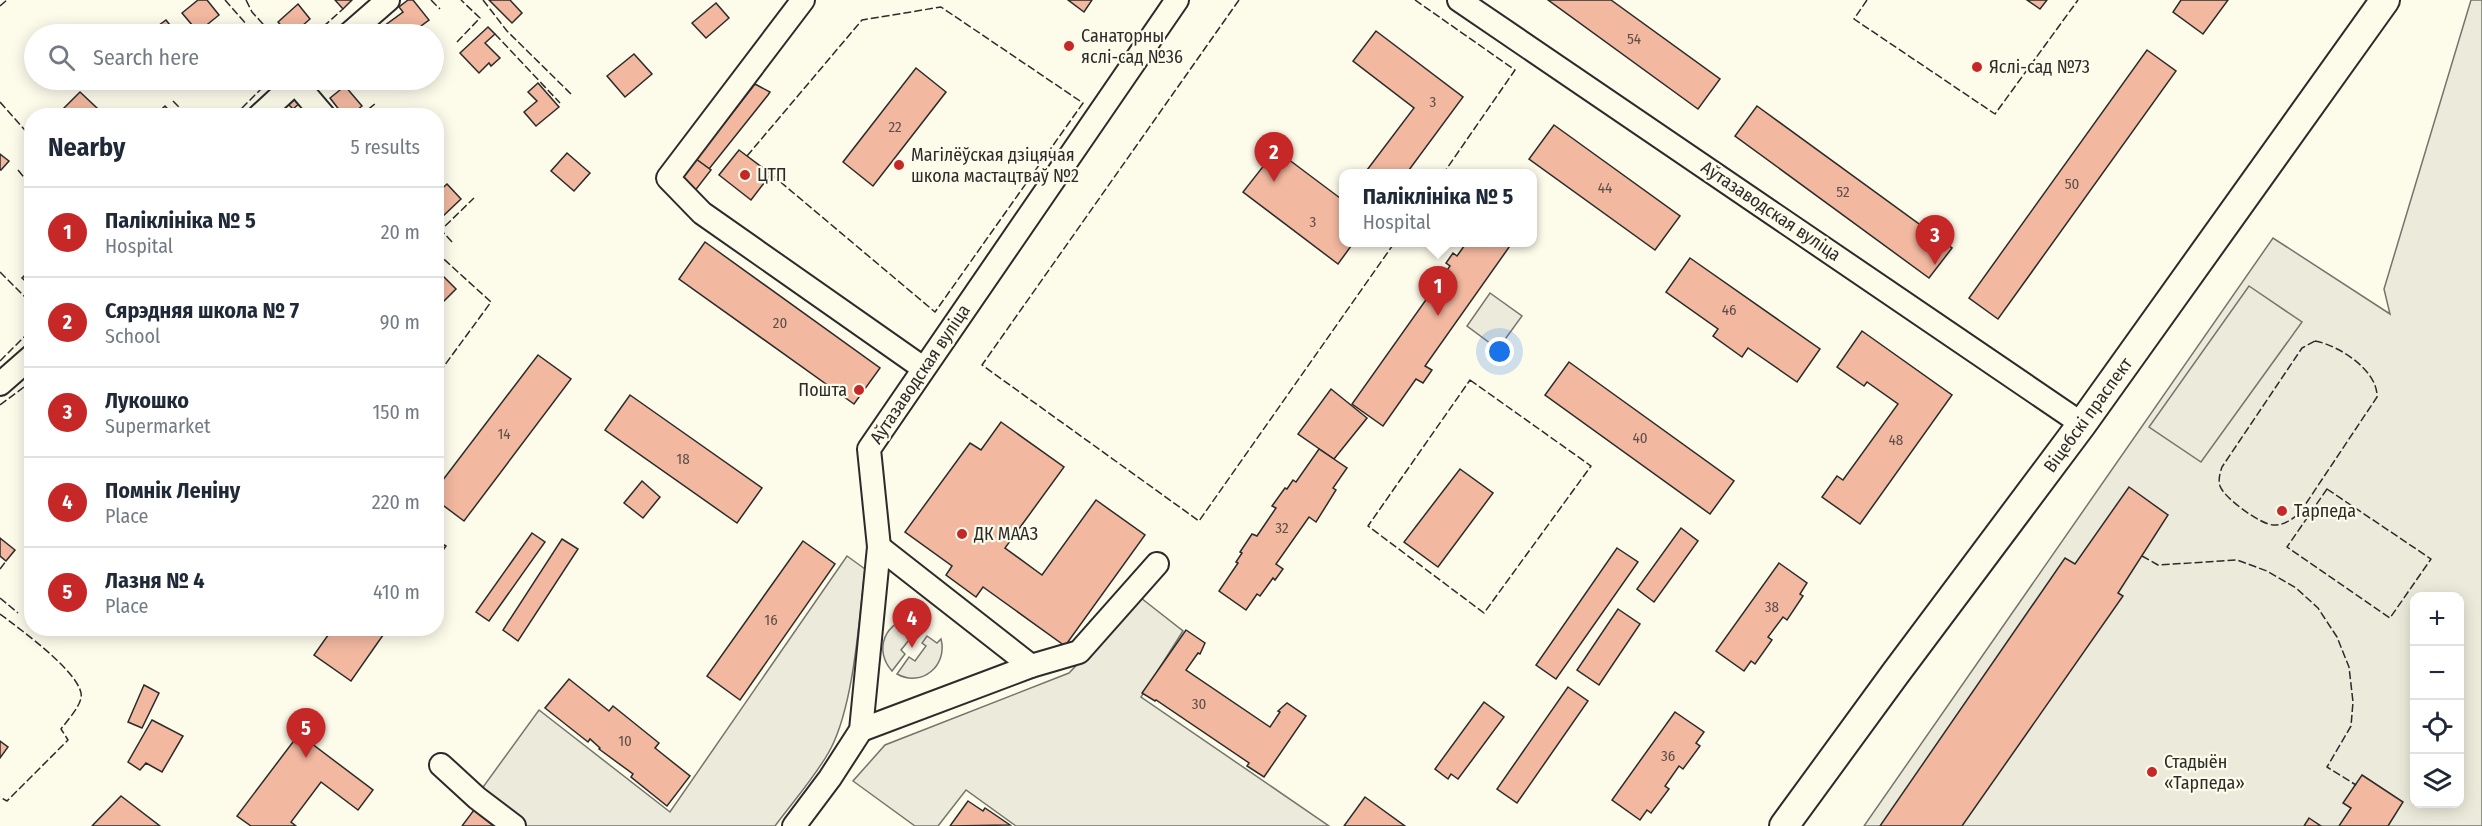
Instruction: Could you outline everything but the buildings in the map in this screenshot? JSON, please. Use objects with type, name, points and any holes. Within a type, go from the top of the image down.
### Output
[{"type":"main road","name":"Віцебскі праспект","points":[[1784,826],[2082,424],[2385,0]]},
{"type":"street","points":[[360,24],[388,0]]},
{"type":"street","points":[[803,0],[668,178],[702,213],[923,368]]},
{"type":"street","name":"Аўтазаводская вуліца","points":[[794,826],[830,778],[861,730],[879,547],[869,449],[1177,0]]},
{"type":"street","name":"Аўтазаводская вуліца","points":[[1459,0],[2082,424]]},
{"type":"street","points":[[268,108],[287,90]]},
{"type":"street","points":[[304,90],[318,108]]},
{"type":"street","points":[[0,384],[24,363]]},
{"type":"street","points":[[879,547],[1031,666]]},
{"type":"street","points":[[861,730],[1031,666],[1079,652],[1158,564]]},
{"type":"street","points":[[441,765],[477,798],[514,826]]},
{"type":"shaded area","name":"Тарпеда","points":[[2471,0],[2482,0],[2482,826],[1864,826],[2273,238],[2390,314],[2384,289]]},
{"type":"shaded area","points":[[2249,286],[2302,322],[2201,462],[2149,427]]},
{"type":"shaded area","points":[[1490,293],[1522,316],[1498,349],[1467,326]]},
{"type":"shaded area","points":[[847,556],[865,569],[854,661],[845,708],[839,729],[826,757],[775,826],[521,826],[478,794],[539,710],[670,812]]},
{"type":"shaded area","points":[[1141,598],[1183,631],[1141,697],[1329,826],[1016,826],[966,790],[938,826],[915,826],[853,781],[885,745],[1069,673]]},
{"type":"shaded area","points":[[914,618],[912,626],[922,633],[917,638],[913,635],[901,650],[905,654],[892,671],[883,654],[885,637],[896,624]]},
{"type":"shaded area","points":[[927,636],[937,643],[941,639],[941,657],[937,665],[924,676],[906,678],[897,674],[909,657],[915,661],[926,646],[922,643]]},
{"type":"fence","points":[[0,6],[7,0]]},
{"type":"fence","points":[[225,0],[246,24]]},
{"type":"fence","points":[[246,0],[252,12],[263,24]]},
{"type":"fence","points":[[431,0],[440,9]]},
{"type":"fence","points":[[457,42],[480,18],[461,0]]},
{"type":"fence","points":[[483,0],[507,31],[572,95]]},
{"type":"fence","points":[[1239,0],[982,365],[1199,521],[1391,247]]},
{"type":"fence","points":[[1415,0],[1515,70],[1446,169]]},
{"type":"fence","points":[[1867,0],[1854,19],[1995,114],[2078,0]]},
{"type":"fence","points":[[747,156],[862,20],[941,7],[1083,103],[935,312],[771,174]]},
{"type":"fence","points":[[326,24],[343,9]]},
{"type":"fence","points":[[495,34],[560,103]]},
{"type":"fence","points":[[242,108],[260,90]]},
{"type":"fence","points":[[173,101],[180,108]]},
{"type":"fence","points":[[0,102],[24,129]]},
{"type":"fence","points":[[370,108],[376,103]]},
{"type":"fence","points":[[18,170],[24,177]]},
{"type":"fence","points":[[444,227],[474,198]]},
{"type":"fence","points":[[444,233],[452,242]]},
{"type":"fence","points":[[444,259],[491,302],[444,366]]},
{"type":"fence","points":[[0,272],[24,296]]},
{"type":"fence","points":[[0,361],[24,337]]},
{"type":"fence","points":[[2315,341],[2345,353],[2364,368],[2376,387],[2377,397],[2299,514],[2284,523],[2267,524],[2228,497],[2220,486],[2220,474],[2222,467],[2302,348],[2315,341]]},
{"type":"fence","points":[[1470,380],[1591,466],[1484,613],[1368,526],[1470,380]]},
{"type":"fence","points":[[0,405],[24,387]]},
{"type":"fence","points":[[2327,489],[2431,559],[2390,618],[2287,547],[2327,489]]},
{"type":"fence","points":[[2142,556],[2158,565],[2237,560],[2267,571],[2296,588],[2318,608],[2337,637],[2349,667],[2353,702],[2351,726],[2327,767],[2356,785]]},
{"type":"fence","points":[[0,569],[6,561]]},
{"type":"fence","points":[[0,598],[18,613]]},
{"type":"fence","points":[[0,614],[24,632]]},
{"type":"fence","points":[[0,797],[7,801],[68,740],[61,729],[81,698],[80,689],[73,677],[29,636]]},
{"type":"place","name":"Санаторны яслі-сад №36","points":[[1069,46]]},
{"type":"place","name":"Яслі-сад №73","points":[[1977,67]]},
{"type":"place","name":"Магілёўская дзіцячая школа мастацтваў №2","points":[[899,165]]},
{"type":"place","name":"ЦТП","points":[[745,175]]},
{"type":"place","name":"Сярэдняя школа № 7","points":[[1274,182]]},
{"type":"place","name":"Лукошко","points":[[1935,265]]},
{"type":"place","name":"Паліклініка № 5","points":[[1438,316]]},
{"type":"place","name":"Пошта","points":[[859,390]]},
{"type":"place","name":"Тарпеда","points":[[2282,511]]},
{"type":"place","name":"ДК МААЗ","points":[[962,534]]},
{"type":"place","name":"Помнік Леніну","points":[[912,648]]},
{"type":"place","name":"Лазня № 4","points":[[306,758]]},
{"type":"place","name":"Стадыён «Тарпеда»","points":[[2152,772]]}]
